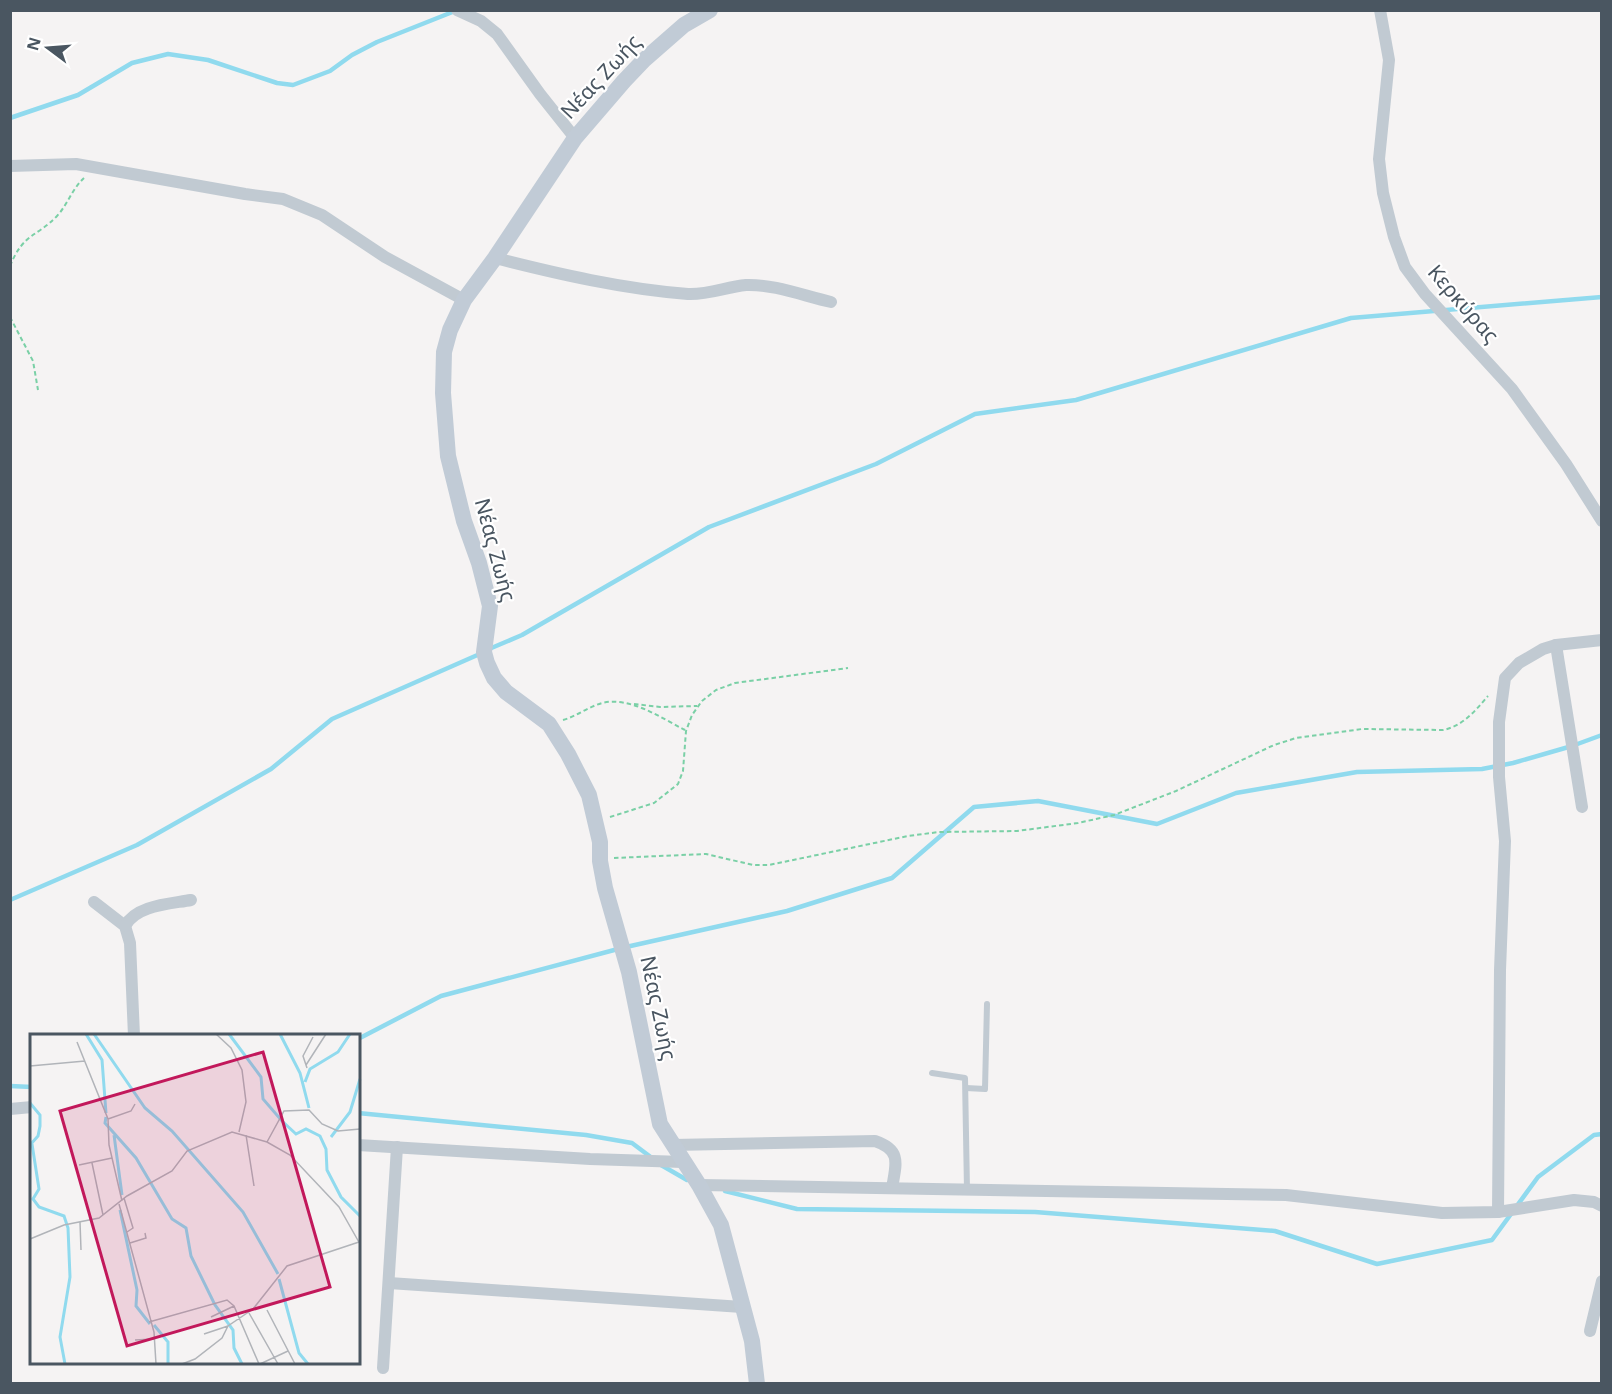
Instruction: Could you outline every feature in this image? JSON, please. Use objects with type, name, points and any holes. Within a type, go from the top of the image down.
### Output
[{"type":"street","name":"Νέας Ζωής","points":[[710,10],[684,25],[644,60],[575,138],[495,258],[464,300],[450,330],[444,352],[443,393],[445,436],[464,521],[487,590],[490,606],[484,652],[487,663],[494,678],[506,692],[549,724],[589,795],[597,826],[605,888],[629,972],[660,1124],[699,1185],[721,1225],[752,1341],[757,1383]]},
{"type":"street","name":"Κερκύρας","points":[[1380,10],[1389,60],[1379,159],[1383,193],[1394,237],[1405,267],[1425,294],[1512,389],[1566,464],[1602,521]]},
{"type":"street","points":[[460,11],[481,21],[497,34],[575,138]]},
{"type":"street","points":[[10,166],[76,164],[283,199],[322,215],[385,257],[464,300]]},
{"type":"street","points":[[495,258],[598,281],[689,294],[744,285],[759,285],[831,302]]},
{"type":"street","points":[[1498,1212],[1500,970],[1505,842],[1499,777],[1499,722],[1505,678],[1519,663],[1543,649],[1556,645],[1602,640]]},
{"type":"street","points":[[1556,645],[1582,807]]},
{"type":"street","points":[[125,926],[129,918],[138,912],[191,900]]},
{"type":"street","points":[[94,902],[125,926],[130,943],[134,1034]]},
{"type":"street","points":[[10,1109],[30,1107]]},
{"type":"street","points":[[672,1145],[875,1141],[892,1150],[895,1161],[892,1188]]},
{"type":"street","points":[[360,1145],[590,1159],[683,1162]]},
{"type":"street","points":[[383,1368],[398,1147]]},
{"type":"street","points":[[699,1185],[1286,1195],[1442,1213],[1498,1212],[1574,1200],[1594,1202],[1602,1206]]},
{"type":"street","points":[[1590,1331],[1602,1281]]},
{"type":"street","points":[[389,1283],[742,1306]]},
{"type":"lane","points":[[966,1088],[985,1089],[987,1004]]},
{"type":"lane","points":[[932,1073],[966,1078],[967,1190]]},
{"type":"path","points":[[10,266],[16,251],[26,239],[56,217],[78,183],[98,167]]},
{"type":"path","points":[[10,317],[33,361],[38,390]]},
{"type":"path","points":[[597,826],[609,817],[654,803],[678,784],[683,771],[687,731],[692,715],[698,706],[716,690],[735,683],[848,668]]},
{"type":"path","points":[[600,861],[622,857],[706,854],[753,865],[769,865],[908,836],[939,832],[1017,831],[1078,823],[1114,814],[1176,791],[1274,745],[1296,738],[1362,729],[1456,728],[1505,678]]},
{"type":"path","points":[[549,724],[570,718],[588,707],[605,702],[620,701],[660,707],[698,706]]},
{"type":"path","points":[[631,704],[687,731]]},
{"type":"waterway","points":[[10,118],[78,95],[132,63],[168,54],[208,60],[277,83],[293,85],[330,71],[352,55],[377,42],[455,11]]},
{"type":"waterway","points":[[489,649],[522,635],[709,527],[876,464],[975,414],[1076,400],[1351,318],[1602,297]]},
{"type":"waterway","points":[[10,900],[137,845],[271,769],[332,719],[482,653]]},
{"type":"waterway","points":[[626,947],[787,911],[892,878],[974,807],[1038,801],[1157,824],[1236,793],[1357,772],[1482,769],[1513,763],[1602,735]]},
{"type":"waterway","points":[[360,1038],[441,996],[618,949]]},
{"type":"waterway","points":[[10,1086],[30,1087]]},
{"type":"waterway","points":[[360,1113],[586,1135],[632,1143],[652,1158]]},
{"type":"waterway","points":[[725,1191],[797,1209],[1035,1212],[1275,1231],[1377,1264],[1492,1240],[1538,1177],[1594,1135],[1602,1134]]},
{"type":"waterway","points":[[661,1165],[687,1180]]}]
